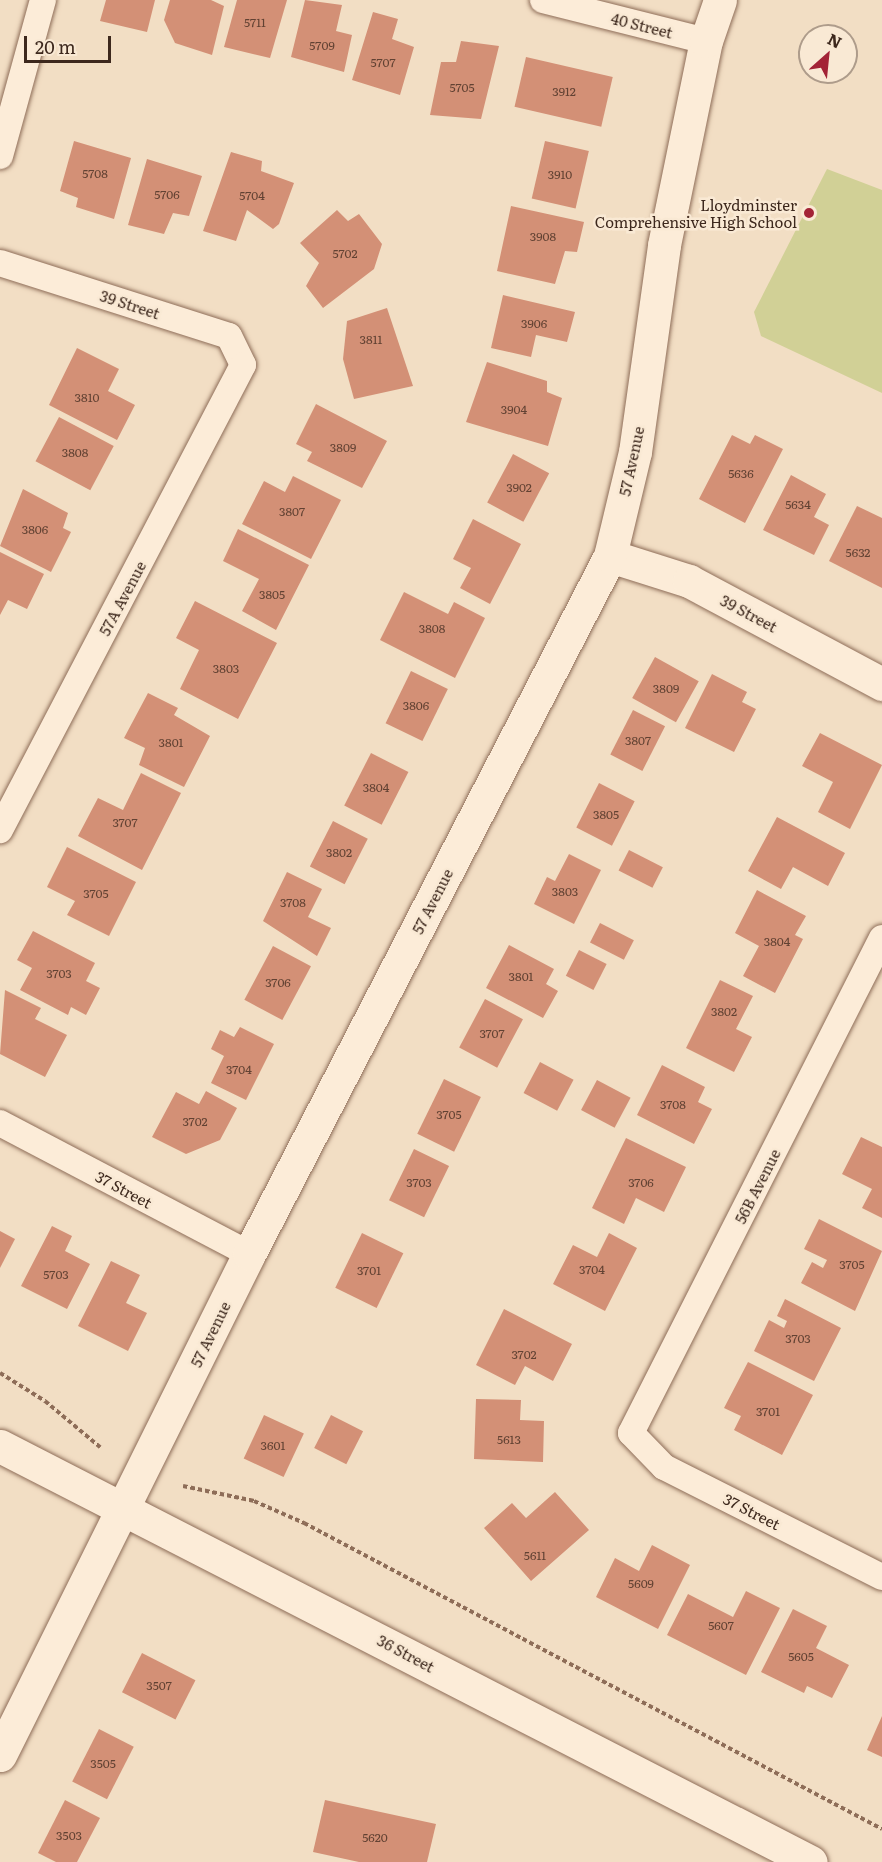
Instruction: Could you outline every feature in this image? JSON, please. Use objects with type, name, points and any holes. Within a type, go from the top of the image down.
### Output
[{"type":"street","points":[[0,156],[43,0]]},
{"type":"street","name":"40 Street","points":[[543,0],[706,41]]},
{"type":"street","name":"57 Avenue","points":[[0,1755],[249,1254],[610,556],[635,452],[664,245],[706,41],[720,0]]},
{"type":"street","name":"39 Street","points":[[0,263],[230,336],[243,365]]},
{"type":"street","name":"57A Avenue","points":[[0,830],[243,365]]},
{"type":"street","name":"39 Street","points":[[610,556],[689,581],[882,684]]},
{"type":"street","name":"56B Avenue","points":[[631,1433],[882,938]]},
{"type":"street","name":"37 Street","points":[[0,1123],[249,1254]]},
{"type":"street","name":"37 Street","points":[[631,1433],[664,1467],[882,1577]]},
{"type":"street","name":"36 Street","points":[[0,1446],[124,1506],[811,1862]]},
{"type":"path","points":[[0,1373],[100,1447]]},
{"type":"path","points":[[183,1486],[254,1501],[304,1523],[882,1829]]},
{"type":"shaded area","points":[[827,169],[882,190],[882,393],[761,336],[754,312]]},
{"type":"building","points":[[106,0],[155,0],[147,32],[100,21]]},
{"type":"building","points":[[170,0],[211,0],[224,6],[212,55],[175,43],[164,20]]},
{"type":"building","points":[[237,0],[287,0],[270,58],[224,47]]},
{"type":"building","points":[[305,0],[342,5],[336,31],[352,35],[344,72],[291,57]]},
{"type":"building","points":[[373,12],[398,19],[392,39],[414,47],[400,95],[352,80]]},
{"type":"building","points":[[461,41],[499,46],[481,119],[430,115],[441,62],[456,62]]},
{"type":"building","points":[[526,57],[613,77],[601,127],[515,107]]},
{"type":"building","points":[[74,141],[131,158],[114,219],[76,207],[78,198],[60,191]]},
{"type":"building","points":[[545,141],[589,151],[576,209],[532,198]]},
{"type":"building","points":[[231,152],[262,161],[261,171],[294,183],[279,224],[273,229],[247,210],[236,241],[203,231]]},
{"type":"building","points":[[147,159],[202,176],[189,216],[173,213],[164,234],[128,225]]},
{"type":"building","points":[[511,206],[584,222],[577,252],[565,251],[555,284],[497,271]]},
{"type":"building","points":[[337,210],[348,221],[359,214],[382,244],[374,269],[323,308],[306,286],[319,263],[300,243]]},
{"type":"building","points":[[503,295],[575,312],[567,342],[536,335],[531,357],[491,348]]},
{"type":"building","points":[[387,308],[413,386],[354,399],[343,359],[347,321]]},
{"type":"building","points":[[77,348],[119,369],[108,391],[135,405],[117,440],[49,405]]},
{"type":"building","points":[[487,362],[547,381],[547,392],[562,398],[548,446],[466,422]]},
{"type":"building","points":[[316,404],[387,441],[362,488],[307,461],[312,452],[296,444]]},
{"type":"building","points":[[59,417],[114,446],[90,490],[36,461]]},
{"type":"building","points":[[732,435],[750,444],[755,435],[783,449],[745,523],[699,499]]},
{"type":"building","points":[[513,454],[549,473],[523,522],[487,503]]},
{"type":"building","points":[[791,475],[826,494],[814,517],[829,525],[814,555],[763,530]]},
{"type":"building","points":[[293,476],[341,500],[311,559],[242,524],[264,481],[285,492]]},
{"type":"building","points":[[23,489],[68,513],[63,528],[71,532],[51,572],[0,546]]},
{"type":"building","points":[[857,506],[882,518],[882,588],[829,561]]},
{"type":"building","points":[[473,519],[521,544],[490,604],[460,588],[471,568],[453,559]]},
{"type":"building","points":[[238,529],[309,565],[276,630],[242,611],[259,579],[223,561]]},
{"type":"building","points":[[0,552],[44,574],[27,609],[8,600],[0,615]]},
{"type":"building","points":[[404,592],[448,614],[454,602],[485,618],[455,678],[380,640]]},
{"type":"building","points":[[195,601],[277,643],[238,719],[180,689],[199,650],[176,638]]},
{"type":"building","points":[[655,657],[699,681],[676,722],[632,698]]},
{"type":"building","points":[[411,671],[448,689],[422,741],[386,723]]},
{"type":"building","points":[[712,674],[747,692],[742,702],[756,709],[734,752],[685,728]]},
{"type":"building","points":[[148,693],[178,708],[174,715],[210,736],[184,787],[139,765],[145,748],[124,738]]},
{"type":"building","points":[[633,710],[665,726],[642,771],[610,755]]},
{"type":"building","points":[[820,733],[882,765],[850,829],[818,812],[833,782],[802,766]]},
{"type":"building","points":[[371,753],[408,772],[382,825],[344,806]]},
{"type":"building","points":[[141,773],[181,793],[142,870],[78,836],[98,798],[123,810]]},
{"type":"building","points":[[599,783],[635,801],[612,846],[576,828]]},
{"type":"building","points":[[777,817],[845,853],[828,886],[793,867],[781,889],[748,871]]},
{"type":"building","points":[[333,821],[368,839],[345,884],[310,866]]},
{"type":"building","points":[[67,847],[136,882],[109,936],[67,915],[75,901],[47,887]]},
{"type":"building","points":[[629,850],[663,867],[652,888],[619,870]]},
{"type":"building","points":[[569,854],[601,870],[574,924],[534,904],[547,877],[555,881]]},
{"type":"building","points":[[287,872],[322,889],[308,917],[331,928],[317,956],[263,921]]},
{"type":"building","points":[[757,890],[806,916],[795,935],[803,939],[775,993],[743,976],[759,946],[735,933]]},
{"type":"building","points":[[600,923],[634,940],[624,960],[590,943]]},
{"type":"building","points":[[33,931],[95,963],[86,981],[100,988],[86,1015],[71,1007],[68,1015],[20,990],[32,968],[17,960]]},
{"type":"building","points":[[509,945],[554,969],[546,984],[558,991],[543,1018],[486,988]]},
{"type":"building","points":[[273,946],[311,966],[282,1020],[244,1000]]},
{"type":"building","points":[[579,950],[607,964],[593,990],[566,976]]},
{"type":"building","points":[[720,980],[753,996],[736,1029],[752,1037],[734,1072],[686,1048]]},
{"type":"building","points":[[5,990],[41,1008],[35,1019],[67,1035],[45,1077],[0,1054]]},
{"type":"building","points":[[485,999],[523,1019],[497,1068],[459,1048]]},
{"type":"building","points":[[240,1027],[274,1044],[246,1100],[211,1083],[224,1056],[211,1049],[220,1030],[234,1037]]},
{"type":"building","points":[[540,1062],[574,1080],[557,1111],[524,1093]]},
{"type":"building","points":[[662,1065],[705,1087],[698,1102],[712,1109],[694,1144],[637,1115]]},
{"type":"building","points":[[444,1079],[481,1097],[454,1152],[417,1134]]},
{"type":"building","points":[[597,1080],[631,1098],[615,1128],[581,1110]]},
{"type":"building","points":[[206,1091],[237,1108],[220,1140],[186,1154],[152,1137],[176,1092],[199,1104]]},
{"type":"building","points":[[861,1137],[882,1147],[882,1218],[862,1208],[872,1189],[842,1174]]},
{"type":"building","points":[[626,1138],[686,1167],[664,1212],[636,1198],[624,1224],[592,1208]]},
{"type":"building","points":[[414,1149],[449,1166],[424,1217],[389,1200]]},
{"type":"building","points":[[819,1219],[882,1251],[855,1311],[801,1283],[812,1262],[823,1268],[827,1260],[804,1249]]},
{"type":"building","points":[[52,1226],[72,1236],[65,1251],[90,1264],[67,1309],[21,1286]]},
{"type":"building","points":[[0,1231],[15,1239],[0,1268]]},
{"type":"building","points":[[362,1233],[403,1253],[377,1308],[335,1288]]},
{"type":"building","points":[[609,1233],[637,1248],[605,1311],[553,1284],[573,1245],[597,1257]]},
{"type":"building","points":[[111,1261],[140,1275],[126,1303],[147,1313],[128,1351],[78,1326]]},
{"type":"building","points":[[785,1299],[841,1328],[814,1381],[754,1351],[769,1320],[784,1328],[787,1321],[777,1316]]},
{"type":"building","points":[[504,1309],[572,1344],[553,1381],[525,1366],[515,1385],[476,1365]]},
{"type":"building","points":[[748,1362],[813,1395],[782,1455],[734,1430],[741,1416],[724,1408]]},
{"type":"building","points":[[476,1399],[521,1400],[520,1420],[544,1421],[543,1462],[474,1459]]},
{"type":"building","points":[[264,1415],[304,1434],[284,1477],[244,1459]]},
{"type":"building","points":[[331,1415],[363,1431],[346,1464],[314,1448]]},
{"type":"building","points":[[555,1492],[589,1530],[531,1581],[484,1528],[512,1503],[526,1518]]},
{"type":"building","points":[[652,1545],[690,1565],[658,1629],[596,1597],[615,1558],[639,1571]]},
{"type":"building","points":[[746,1591],[780,1608],[746,1675],[667,1635],[688,1594],[733,1617]]},
{"type":"building","points":[[793,1609],[827,1626],[816,1648],[849,1665],[832,1698],[807,1686],[804,1693],[761,1672]]},
{"type":"building","points":[[142,1653],[195,1680],[175,1719],[122,1692]]},
{"type":"building","points":[[882,1716],[882,1757],[867,1750]]},
{"type":"building","points":[[99,1729],[134,1747],[107,1799],[72,1782]]},
{"type":"building","points":[[65,1800],[100,1818],[77,1862],[56,1862],[38,1853]]},
{"type":"building","points":[[325,1800],[436,1824],[427,1862],[359,1862],[313,1852]]},
{"type":"place","name":"Lloydminster Comprehensive High School","points":[[809,213]]}]
